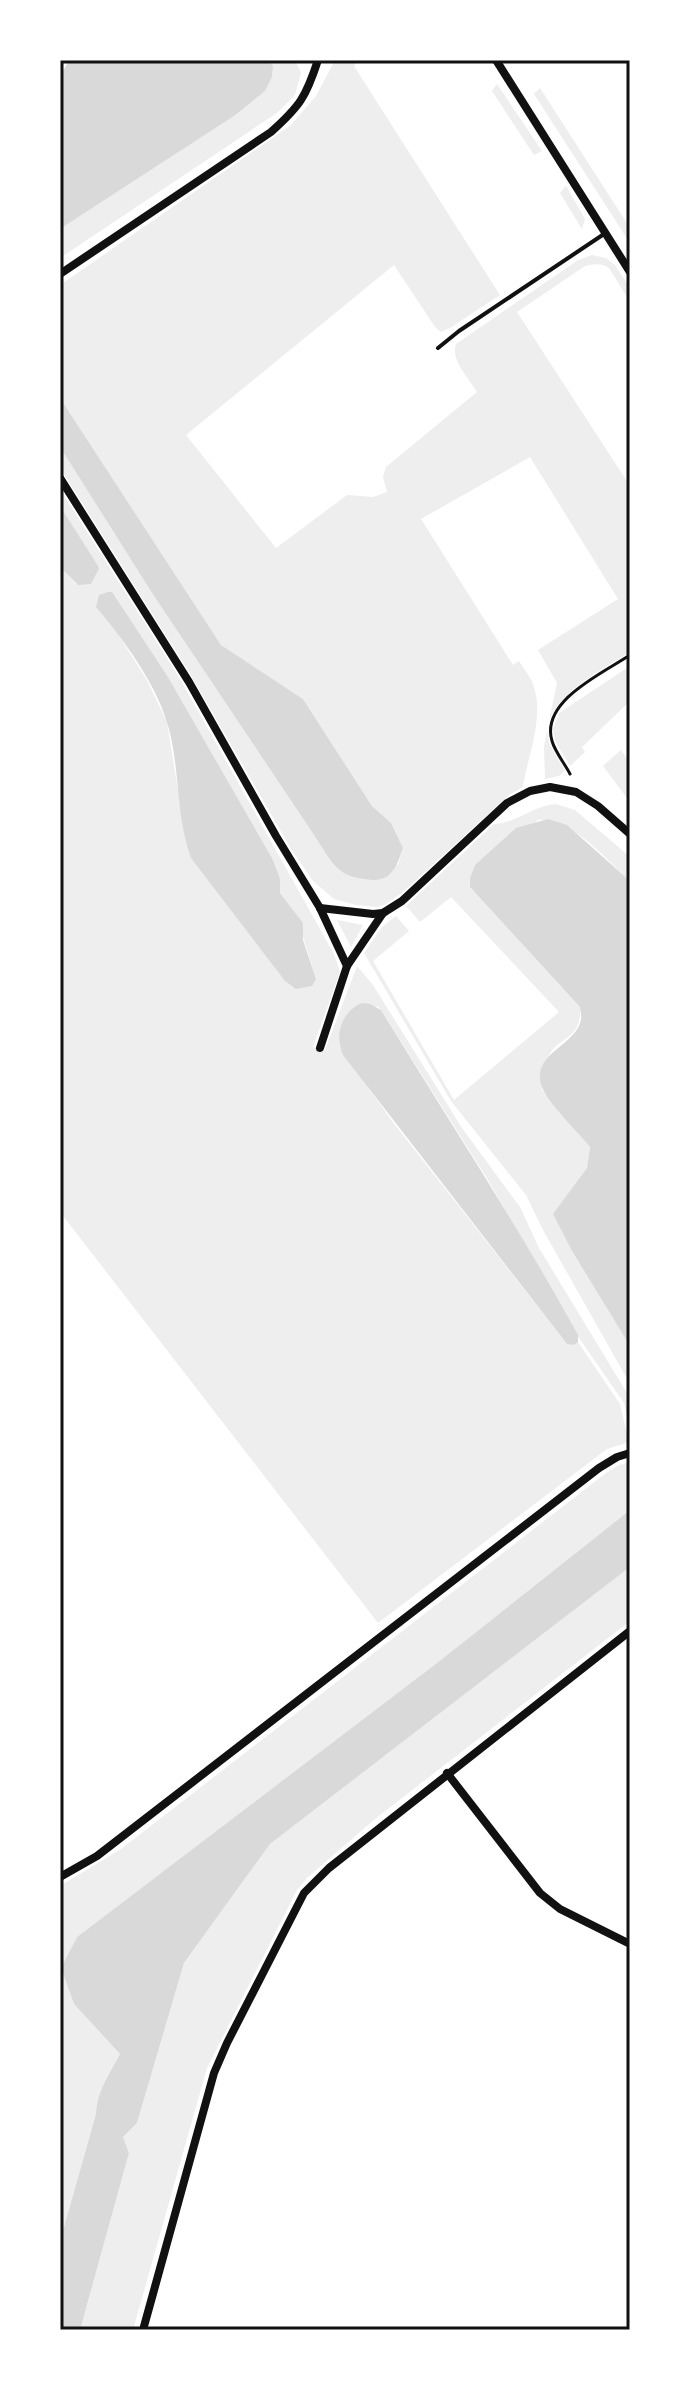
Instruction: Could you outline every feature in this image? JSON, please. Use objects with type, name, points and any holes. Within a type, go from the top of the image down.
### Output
[{"type":"street","points":[[60,273],[271,132],[295,110],[309,88],[318,60]]},
{"type":"street","points":[[496,60],[630,272]]},
{"type":"street","points":[[60,478],[189,682],[320,908],[347,966]]},
{"type":"street","points":[[320,1048],[347,966],[383,913],[402,901],[507,803],[530,791],[550,787],[576,792],[598,806],[630,834]]},
{"type":"street","points":[[320,908],[383,913]]},
{"type":"street","points":[[60,1877],[106,1850],[599,1468],[630,1453]]},
{"type":"street","points":[[143,2330],[214,2073],[304,1893],[329,1868],[447,1773],[630,1631]]},
{"type":"street","points":[[447,1773],[540,1893],[560,1909],[630,1944]]},
{"type":"lane","points":[[438,348],[605,233]]},
{"type":"path","points":[[570,774],[552,741],[551,723],[556,709],[569,695],[630,655]]},
{"type":"shaded area","points":[[69,60],[268,60],[273,66],[272,77],[265,91],[234,116],[60,229],[60,77]]},
{"type":"shaded area","points":[[268,60],[295,60],[301,73],[295,95],[277,113],[60,258],[60,229],[234,116],[265,90],[272,77],[273,66]]},
{"type":"shaded area","points":[[335,60],[357,60],[354,66],[500,295],[441,332],[394,265],[186,435],[276,548],[347,495],[373,497],[387,492],[383,477],[386,467],[477,392],[458,363],[456,344],[578,260],[592,255],[606,258],[615,265],[630,288],[630,302],[609,268],[588,265],[517,312],[630,486],[630,652],[575,688],[553,713],[548,727],[549,742],[565,770],[559,776],[545,779],[544,746],[557,683],[538,650],[618,599],[530,457],[421,519],[513,665],[519,661],[530,678],[536,697],[536,722],[523,787],[509,795],[402,893],[377,907],[334,899],[313,881],[291,849],[189,672],[60,468],[60,447],[152,593],[314,835],[398,865],[403,848],[391,823],[372,806],[303,699],[221,645],[60,398],[60,285],[291,125],[316,96]]},
{"type":"shaded area","points":[[497,84],[542,151],[534,155],[492,91]]},
{"type":"shaded area","points":[[540,88],[630,228],[630,243],[534,94]]},
{"type":"shaded area","points":[[566,186],[585,219],[582,229],[560,193]]},
{"type":"shaded area","points":[[60,398],[221,645],[303,699],[372,806],[391,823],[403,848],[386,877],[374,880],[349,875],[337,868],[326,854],[152,593],[60,447]]},
{"type":"shaded area","points":[[60,489],[179,677],[334,954],[340,972],[313,1047],[325,1050],[357,966],[373,985],[462,1128],[520,1207],[539,1248],[627,1393],[630,1429],[624,1403],[579,1338],[488,1180],[377,1006],[339,1041],[340,1048],[392,1121],[567,1344],[578,1342],[620,1404],[629,1442],[607,1449],[378,1623],[60,1212],[60,567],[76,584],[91,584],[99,569],[60,506]],"holes":[[[112,593],[168,677],[264,845],[280,883],[280,893],[296,914],[316,979],[187,846],[167,722],[99,595]]]},
{"type":"shaded area","points":[[60,506],[98,566],[91,584],[78,585],[60,567]]},
{"type":"shaded area","points":[[112,592],[168,677],[273,860],[280,879],[280,893],[303,923],[303,940],[316,979],[312,986],[296,989],[285,981],[191,858],[183,826],[169,729],[148,680],[129,649],[96,607],[99,595]]},
{"type":"shaded area","points":[[630,666],[630,701],[582,747],[585,752],[570,766],[555,741],[553,729],[559,713]]},
{"type":"shaded area","points":[[621,750],[630,763],[630,802],[603,766]]},
{"type":"shaded area","points":[[556,804],[575,810],[630,857],[630,881],[575,832],[563,825],[538,820],[470,887],[580,1007],[577,1027],[548,1058],[542,1090],[590,1147],[587,1168],[554,1214],[572,1251],[630,1346],[630,1384],[526,1195],[451,1101],[364,953],[382,927],[396,916],[409,931],[373,961],[454,1100],[559,1012],[451,897],[420,922],[406,906],[494,824]]},
{"type":"shaded area","points":[[548,819],[567,825],[630,881],[630,1346],[553,1214],[587,1168],[590,1147],[550,1101],[542,1087],[540,1075],[547,1058],[577,1029],[581,1018],[580,1007],[470,887],[475,865],[516,828]]},
{"type":"shaded area","points":[[337,920],[363,925],[351,947]]},
{"type":"shaded area","points":[[362,1003],[381,1010],[481,1171],[578,1335],[578,1342],[574,1345],[567,1344],[343,1055],[339,1040],[341,1025],[349,1012]]},
{"type":"shaded area","points":[[630,1462],[630,1510],[437,1663],[77,1937],[61,1969],[74,2004],[120,2054],[101,2090],[60,2241],[60,1886],[121,1849],[606,1473]]},
{"type":"shaded area","points":[[630,1510],[630,1567],[270,1844],[184,1963],[137,2123],[123,2137],[129,2153],[80,2330],[60,2330],[60,2241],[99,2098],[120,2054],[74,2004],[61,1968],[77,1937],[437,1663]]},
{"type":"shaded area","points":[[630,1567],[630,1621],[375,1819],[297,1890],[207,2068],[133,2330],[80,2330],[129,2153],[123,2137],[137,2123],[184,1963],[270,1844]]}]
